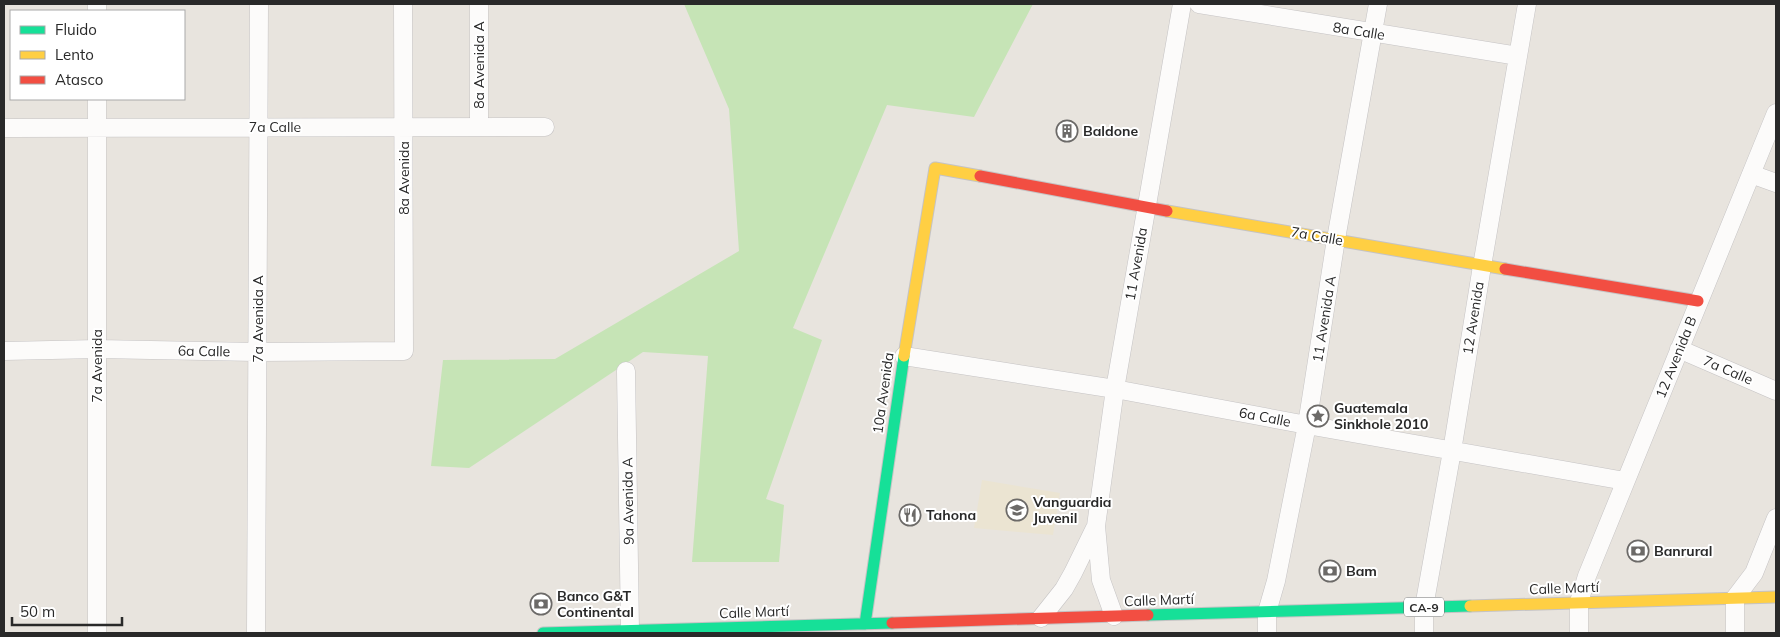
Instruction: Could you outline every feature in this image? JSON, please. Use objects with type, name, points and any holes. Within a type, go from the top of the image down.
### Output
[{"type":"main road","name":"7a Calle","points":[[936,168],[1146,208],[1698,301]]},
{"type":"main road","name":"10a Avenida","points":[[865,624],[904,356],[936,168]]},
{"type":"main road","name":"Calle Martí","points":[[543,633],[809,629],[865,624],[961,627],[1041,618],[1114,620],[1267,612],[1776,597]]},
{"type":"street","name":"7a Avenida A","points":[[256,633],[259,4]]},
{"type":"street","name":"8a Avenida","points":[[403,4],[404,351]]},
{"type":"street","name":"8a Avenida A","points":[[479,4],[479,127]]},
{"type":"street","name":"11 Avenida","points":[[1114,620],[1101,580],[1096,526],[1115,388],[1182,4]]},
{"type":"street","name":"8a Calle","points":[[1199,4],[1373,34],[1518,56]]},
{"type":"street","name":"11 Avenida A","points":[[1267,633],[1267,612],[1276,581],[1307,426],[1336,239],[1378,4]]},
{"type":"street","name":"12 Avenida","points":[[1424,633],[1424,607],[1527,4]]},
{"type":"street","name":"7a Avenida","points":[[97,100],[97,633]]},
{"type":"street","name":"12 Avenida B","points":[[1579,633],[1579,602],[1587,576],[1776,113]]},
{"type":"street","name":"7a Calle","points":[[4,128],[545,126]]},
{"type":"street","points":[[1751,174],[1776,183]]},
{"type":"street","name":"6a Calle","points":[[4,351],[98,349],[257,352],[404,351]]},
{"type":"street","name":"7a Calle","points":[[1679,350],[1776,391]]},
{"type":"street","name":"6a Calle","points":[[904,356],[1115,388],[1307,426],[1625,481]]},
{"type":"street","name":"9a Avenida A","points":[[626,371],[630,631]]},
{"type":"street","points":[[1734,633],[1734,598],[1754,573],[1776,518]]},
{"type":"street","name":"11 Avenida","points":[[1041,618],[1064,589],[1096,526]]},
{"type":"shaded area","name":"Vanguardia Juvenil","points":[[982,480],[1060,493],[1053,535],[974,528]]},
{"type":"green space","points":[[684,4],[1033,4],[974,117],[887,105],[793,328],[822,340],[766,499],[784,505],[779,562],[692,562],[708,356],[643,352],[469,468],[431,466],[443,360],[555,359],[739,251],[729,109]]},
{"type":"traffic: fast","points":[[865,624],[904,356]]},
{"type":"traffic: fast","points":[[1148,615],[1470,606]]},
{"type":"traffic: fast","points":[[543,633],[892,623]]},
{"type":"traffic: slow","points":[[904,356],[935,168],[980,176]]},
{"type":"traffic: slow","points":[[1167,211],[1505,269]]},
{"type":"traffic: slow","points":[[1470,606],[1776,597]]},
{"type":"traffic: jam","points":[[980,176],[1167,211]]},
{"type":"traffic: jam","points":[[1505,269],[1698,301]]},
{"type":"traffic: jam","points":[[892,623],[1148,615]]},
{"type":"place","name":"Baldone","points":[[1067,131]]},
{"type":"place","name":"Guatemala Sinkhole 2010","points":[[1318,416]]},
{"type":"place","name":"Vanguardia Juvenil","points":[[1017,510]]},
{"type":"place","name":"Tahona","points":[[910,515]]},
{"type":"place","name":"Banrural","points":[[1638,551]]},
{"type":"place","name":"Bam","points":[[1330,571]]},
{"type":"place","name":"Banco G&T Continental","points":[[541,604]]}]
